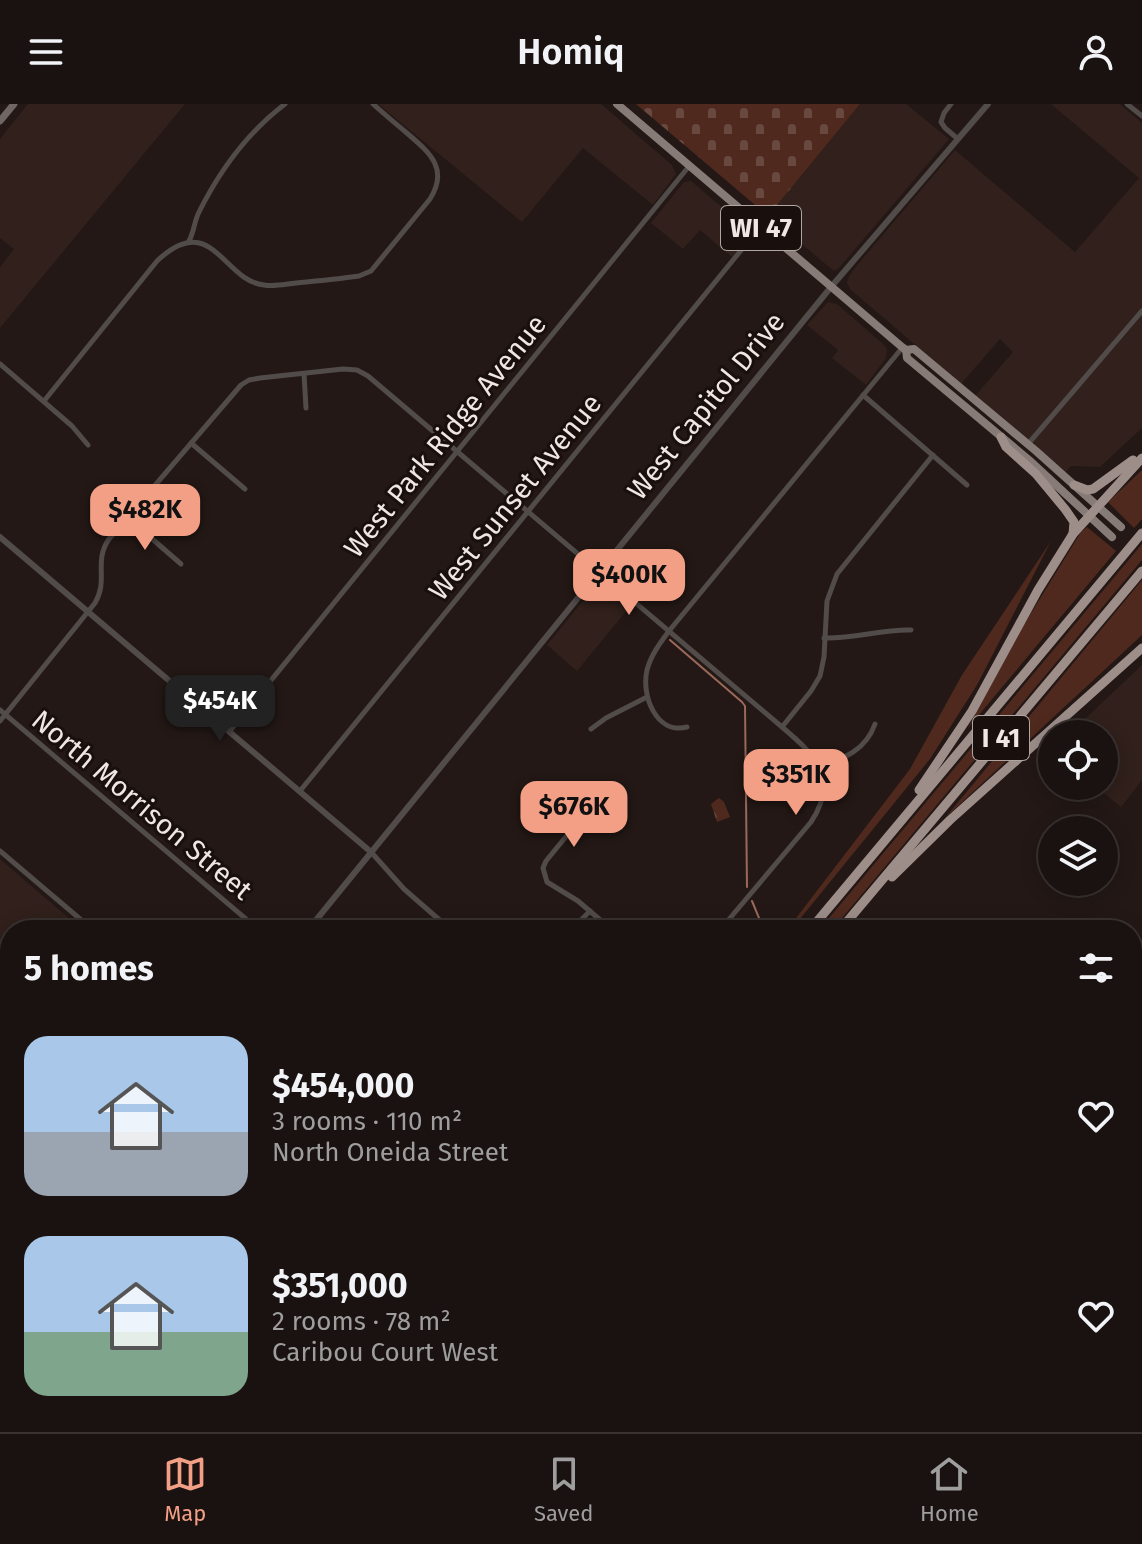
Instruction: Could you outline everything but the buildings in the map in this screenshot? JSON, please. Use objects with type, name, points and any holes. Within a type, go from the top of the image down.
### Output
[{"type":"highway","points":[[1001,437],[1006,447],[1036,474],[1065,509],[1074,522],[1073,534]]},
{"type":"highway","points":[[899,823],[905,807],[972,711],[1042,583],[1073,534],[1142,455]]},
{"type":"highway","points":[[1074,485],[1087,490],[1095,489],[1142,455]]},
{"type":"highway","name":"I 41","points":[[818,920],[1142,533]]},
{"type":"highway","name":"I 41","points":[[848,920],[1142,571]]},
{"type":"highway","points":[[860,906],[940,829],[1142,650]]},
{"type":"main road","points":[[0,121],[14,104]]},
{"type":"main road","name":"WI 47","points":[[617,104],[904,349],[907,358],[1112,537]]},
{"type":"main road","name":"WI 47","points":[[904,349],[914,349],[1121,527]]},
{"type":"street","points":[[44,401],[157,261],[188,242],[196,217],[231,159],[255,130],[285,104]]},
{"type":"street","points":[[188,242],[209,247],[246,278],[264,285],[359,276],[371,271],[430,199],[438,184],[436,165],[426,149],[373,104]]},
{"type":"street","points":[[951,104],[941,122],[958,139]]},
{"type":"street","name":"West Capitol Drive","points":[[316,920],[831,287],[988,104]]},
{"type":"street","points":[[1127,104],[1142,116]]},
{"type":"street","name":"West Park Ridge Avenue","points":[[229,732],[690,165]]},
{"type":"street","name":"West Sunset Avenue","points":[[300,791],[760,227]]},
{"type":"street","points":[[1028,444],[1142,311]]},
{"type":"street","points":[[687,727],[665,725],[655,714],[647,697],[645,684],[653,654],[863,395],[904,349]]},
{"type":"street","points":[[0,364],[72,426],[88,445]]},
{"type":"street","points":[[0,721],[3,712],[99,597],[102,587],[100,561],[104,545],[245,382],[343,369],[362,372],[811,753],[819,766],[823,789],[818,811],[728,920]]},
{"type":"street","points":[[304,374],[306,408]]},
{"type":"street","points":[[863,395],[967,485]]},
{"type":"street","points":[[191,443],[245,489]]},
{"type":"street","points":[[782,727],[820,676],[827,601],[837,574],[933,455]]},
{"type":"street","points":[[127,517],[181,564]]},
{"type":"street","points":[[0,537],[371,852],[404,889],[440,920]]},
{"type":"street","points":[[824,638],[911,630]]},
{"type":"street","points":[[591,729],[647,697]]},
{"type":"street","name":"North Morrison Street","points":[[3,712],[247,920]]},
{"type":"street","points":[[819,766],[863,746],[875,724]]},
{"type":"street","points":[[589,815],[573,828],[543,868],[547,882],[570,895],[600,920]]},
{"type":"street","points":[[0,851],[81,920]]},
{"type":"street","points":[[581,920],[590,911]]},
{"type":"shaded area","points":[[28,104],[185,104],[0,328],[0,267],[14,249],[0,238],[0,139]]},
{"type":"shaded area","points":[[378,104],[601,104],[672,165],[676,174],[653,205],[583,148],[522,222]]},
{"type":"shaded area","points":[[860,104],[906,104],[949,139],[834,271],[768,216]]},
{"type":"shaded area","points":[[1051,104],[1120,104],[1142,123],[1142,428],[1100,467],[1071,466],[1066,472],[975,396],[1013,352],[1000,339],[961,384],[851,290],[847,283],[858,264],[955,150],[1075,252],[1139,178]]},
{"type":"shaded area","points":[[691,181],[747,231],[746,238],[732,257],[700,230],[683,249],[651,223],[684,182]]},
{"type":"shaded area","points":[[828,302],[837,304],[887,349],[886,358],[866,385],[832,358],[838,350],[807,325]]},
{"type":"shaded area","points":[[601,579],[632,604],[577,671],[547,645]]},
{"type":"shaded area","points":[[1142,665],[1142,780],[1121,807],[1112,800],[1118,800],[1118,720],[1084,720]]},
{"type":"shaded area","points":[[0,859],[71,920],[0,920]]},
{"type":"green space","points":[[636,104],[860,104],[768,216]]},
{"type":"green space","points":[[1142,470],[1142,519],[1134,528],[1108,502]]},
{"type":"green space","points":[[1087,527],[1116,551],[968,728],[1020,631]]},
{"type":"green space","points":[[1051,541],[977,685],[930,759],[799,920],[795,920],[910,769],[962,675]]},
{"type":"green space","points":[[1142,544],[1142,560],[840,920],[827,920]]},
{"type":"green space","points":[[1142,580],[1142,635],[1050,720],[1038,720],[1038,732],[945,818]]},
{"type":"green space","points":[[719,798],[730,817],[717,822],[711,804]]},
{"type":"waterway","points":[[670,640],[745,706],[747,887]]},
{"type":"waterway","points":[[752,901],[760,920]]}]
